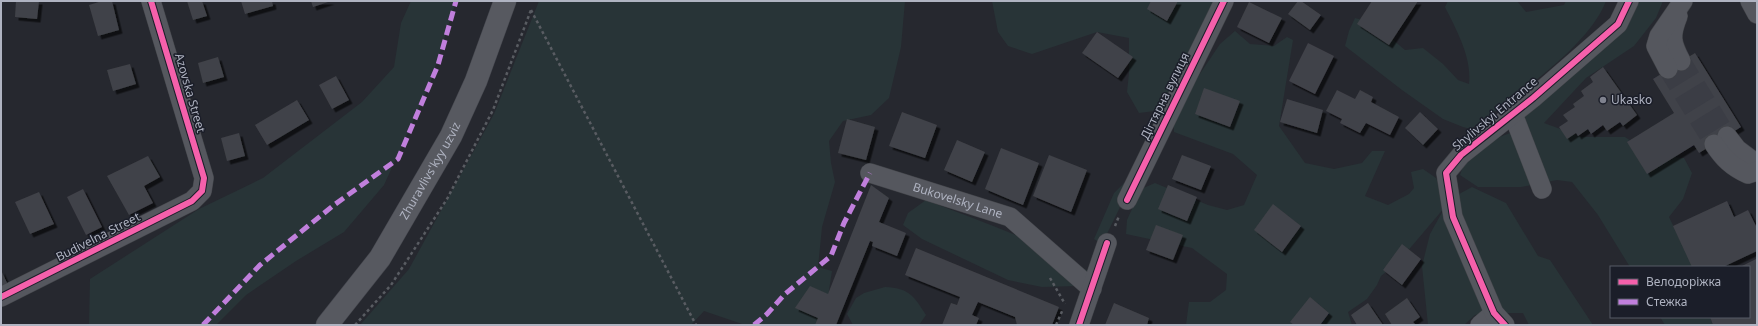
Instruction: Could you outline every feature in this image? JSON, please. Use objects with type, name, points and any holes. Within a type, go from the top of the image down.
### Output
[{"type":"main road","name":"Zhuravlivs'kyy uzviz","points":[[327,325],[380,258],[452,136],[476,80],[505,1]]},
{"type":"street","name":"Azovska Street","points":[[151,1],[204,178],[202,191]]},
{"type":"street","name":"Дігтярна вулиця","points":[[1127,200],[1224,1]]},
{"type":"street","name":"Shylivskyi Entrance","points":[[1493,321],[1453,217],[1446,172],[1461,155],[1513,114],[1618,24],[1629,1]]},
{"type":"street","points":[[1675,65],[1672,32],[1683,1]]},
{"type":"street","points":[[1750,1],[1757,14]]},
{"type":"street","points":[[1513,114],[1542,189]]},
{"type":"street","points":[[1757,164],[1737,149],[1721,140],[1723,158],[1734,169],[1748,174],[1757,171]]},
{"type":"street","name":"Bukovelsky Lane","points":[[870,173],[1010,217],[1092,289]]},
{"type":"street","name":"Budivelna Street","points":[[1,298],[192,201],[202,191]]},
{"type":"street","points":[[1079,325],[1107,243]]},
{"type":"path","points":[[531,10],[696,325]]},
{"type":"path","points":[[1107,243],[1127,200]]},
{"type":"shaded area","points":[[411,1],[456,1],[430,84],[384,185],[344,232],[296,261],[246,295],[216,325],[89,325],[90,279],[199,209],[263,178],[362,102],[394,67],[401,23]]},
{"type":"shaded area","points":[[539,1],[905,1],[901,47],[889,98],[871,115],[843,121],[829,141],[831,163],[835,182],[822,227],[818,267],[832,271],[825,316],[830,325],[745,325],[704,311],[691,325],[360,325],[409,269],[494,114]]},
{"type":"shaded area","points":[[992,1],[1214,1],[1173,91],[1155,111],[1139,113],[1127,92],[1129,73],[1129,38],[1097,32],[1032,54],[1008,46],[998,32]]},
{"type":"shaded area","points":[[1448,1],[1517,1],[1526,12],[1564,5],[1566,1],[1606,1],[1597,18],[1566,54],[1527,87],[1471,129],[1443,119],[1402,90],[1345,46],[1349,31],[1355,18],[1373,23],[1405,50],[1423,48],[1443,64],[1458,80],[1469,84],[1468,64],[1463,45],[1445,7]]},
{"type":"shaded area","points":[[1631,1],[1663,1],[1656,18],[1634,46],[1586,78],[1544,123],[1582,137],[1625,137],[1652,155],[1684,158],[1692,173],[1683,199],[1669,217],[1693,266],[1629,266],[1598,215],[1572,182],[1557,180],[1521,187],[1478,187],[1460,175],[1466,158],[1479,145],[1523,128],[1526,111]]},
{"type":"shaded area","points":[[1235,31],[1250,44],[1274,46],[1287,37],[1293,40],[1279,126],[1305,163],[1334,169],[1362,163],[1372,151],[1385,151],[1365,196],[1388,205],[1409,194],[1414,188],[1411,172],[1423,169],[1436,178],[1447,204],[1450,199],[1472,187],[1506,203],[1538,256],[1550,260],[1593,325],[1529,325],[1523,313],[1485,313],[1475,315],[1464,325],[1428,325],[1422,266],[1430,234],[1445,207],[1400,260],[1381,276],[1377,285],[1367,299],[1348,312],[1352,325],[1186,325],[1189,302],[1210,302],[1226,290],[1227,274],[1192,248],[1126,234],[1127,220],[1141,189],[1155,183],[1208,205],[1227,210],[1244,205],[1257,175],[1233,154],[1174,132],[1173,114],[1220,44]]},
{"type":"shaded area","points":[[1124,183],[1125,197],[1102,244],[1094,239],[1114,193]]},
{"type":"shaded area","points":[[926,200],[1029,241],[1088,271],[1077,286],[1042,287],[1008,280],[922,239],[903,225],[908,213]]},
{"type":"shaded area","points":[[885,287],[900,289],[910,294],[914,298],[926,315],[919,325],[853,325],[847,314],[856,298],[864,293]]},
{"type":"shaded area","points":[[1661,318],[1710,318],[1713,325],[1665,325]]},
{"type":"building","points":[[16,1],[39,1],[37,19],[15,17]]},
{"type":"building","points":[[102,1],[112,1],[119,30],[98,36],[89,5]]},
{"type":"building","points":[[187,1],[202,1],[207,16],[193,20]]},
{"type":"building","points":[[241,1],[272,1],[273,6],[245,14]]},
{"type":"building","points":[[311,1],[331,1],[313,7]]},
{"type":"building","points":[[1151,1],[1178,1],[1167,21],[1147,9]]},
{"type":"building","points":[[1298,1],[1301,1],[1321,15],[1310,30],[1288,14]]},
{"type":"building","points":[[1372,1],[1418,1],[1389,45],[1357,24]]},
{"type":"building","points":[[1249,2],[1282,18],[1269,43],[1237,27]]},
{"type":"building","points":[[1097,32],[1133,57],[1118,78],[1082,53]]},
{"type":"building","points":[[1308,43],[1334,56],[1315,94],[1289,81]]},
{"type":"building","points":[[1695,53],[1741,127],[1699,153],[1694,145],[1647,174],[1627,142],[1674,113],[1653,79]]},
{"type":"building","points":[[218,57],[224,77],[203,83],[198,63]]},
{"type":"building","points":[[130,64],[136,84],[113,91],[107,70]]},
{"type":"building","name":"Ukasko","points":[[1603,67],[1637,115],[1623,126],[1620,122],[1607,131],[1603,125],[1591,134],[1588,129],[1578,136],[1576,133],[1567,139],[1559,127],[1568,121],[1563,115],[1575,107],[1573,104],[1584,96],[1581,91],[1593,82],[1590,77]]},
{"type":"building","points":[[336,76],[349,100],[332,109],[319,85]]},
{"type":"building","points":[[1204,88],[1240,101],[1230,127],[1195,114]]},
{"type":"building","points":[[1337,90],[1355,99],[1360,90],[1373,97],[1371,102],[1399,117],[1390,135],[1366,123],[1360,133],[1340,123],[1342,119],[1326,111]]},
{"type":"building","points":[[1287,99],[1323,110],[1317,133],[1280,122]]},
{"type":"building","points":[[297,100],[309,120],[267,145],[255,125]]},
{"type":"building","points":[[902,112],[937,125],[925,158],[889,146]]},
{"type":"building","points":[[1420,112],[1438,129],[1423,145],[1405,128]]},
{"type":"building","points":[[847,119],[875,127],[866,160],[838,153]]},
{"type":"building","points":[[239,133],[245,156],[227,161],[221,138]]},
{"type":"building","points":[[957,140],[985,152],[972,182],[944,170]]},
{"type":"building","points":[[1001,148],[1039,163],[1023,205],[985,189]]},
{"type":"building","points":[[1049,155],[1087,170],[1071,212],[1033,196]]},
{"type":"building","points":[[1182,155],[1211,166],[1201,190],[1172,179]]},
{"type":"building","points":[[148,156],[160,177],[144,186],[153,203],[129,215],[107,176]]},
{"type":"building","points":[[871,185],[889,198],[879,222],[906,233],[897,256],[872,246],[873,242],[870,241],[836,325],[815,325],[818,318],[795,308],[810,286],[828,294]]},
{"type":"building","points":[[1168,185],[1197,197],[1187,221],[1158,209]]},
{"type":"building","points":[[83,189],[102,227],[86,235],[67,197]]},
{"type":"building","points":[[39,192],[54,224],[30,234],[15,202]]},
{"type":"building","points":[[1727,201],[1734,217],[1748,210],[1757,228],[1757,251],[1725,266],[1692,266],[1673,226]]},
{"type":"building","points":[[1273,204],[1301,226],[1282,252],[1254,230]]},
{"type":"building","points":[[1156,225],[1183,235],[1173,260],[1146,250]]},
{"type":"building","points":[[1402,244],[1421,259],[1402,285],[1383,270]]},
{"type":"building","points":[[916,248],[1059,307],[1052,325],[1017,325],[1015,317],[978,302],[972,315],[979,318],[976,325],[942,325],[951,303],[957,305],[960,297],[905,275]]},
{"type":"building","points":[[1756,259],[1757,325],[1713,325],[1710,318],[1750,318],[1750,266],[1742,266]]},
{"type":"building","points":[[1,270],[8,285],[1,288]]},
{"type":"building","points":[[1310,297],[1329,313],[1320,325],[1294,325],[1290,322]]},
{"type":"building","points":[[1407,298],[1420,317],[1413,322],[1416,325],[1392,325],[1385,314]]},
{"type":"building","points":[[1114,303],[1149,318],[1147,325],[1105,325]]},
{"type":"building","points":[[1368,303],[1383,325],[1357,325],[1351,315]]},
{"type":"tunnel","points":[[1681,61],[1727,136]]},
{"type":"tunnel","points":[[1668,69],[1714,144]]},
{"type":"marked path","points":[[203,325],[260,265],[334,205],[398,159],[438,65],[456,1]]},
{"type":"marked path","points":[[754,325],[767,314],[785,294],[831,256],[844,223],[870,173]]},
{"type":"cycle path","points":[[1,297],[192,201],[202,191],[204,178],[151,1]]},
{"type":"cycle path","points":[[1127,200],[1224,1]]},
{"type":"cycle path","points":[[1505,325],[1494,313],[1453,217],[1446,173],[1461,155],[1533,98],[1618,24],[1629,1]]},
{"type":"cycle path","points":[[1079,325],[1107,243]]},
{"type":"place","name":"Ukasko","points":[[1603,100]]}]
